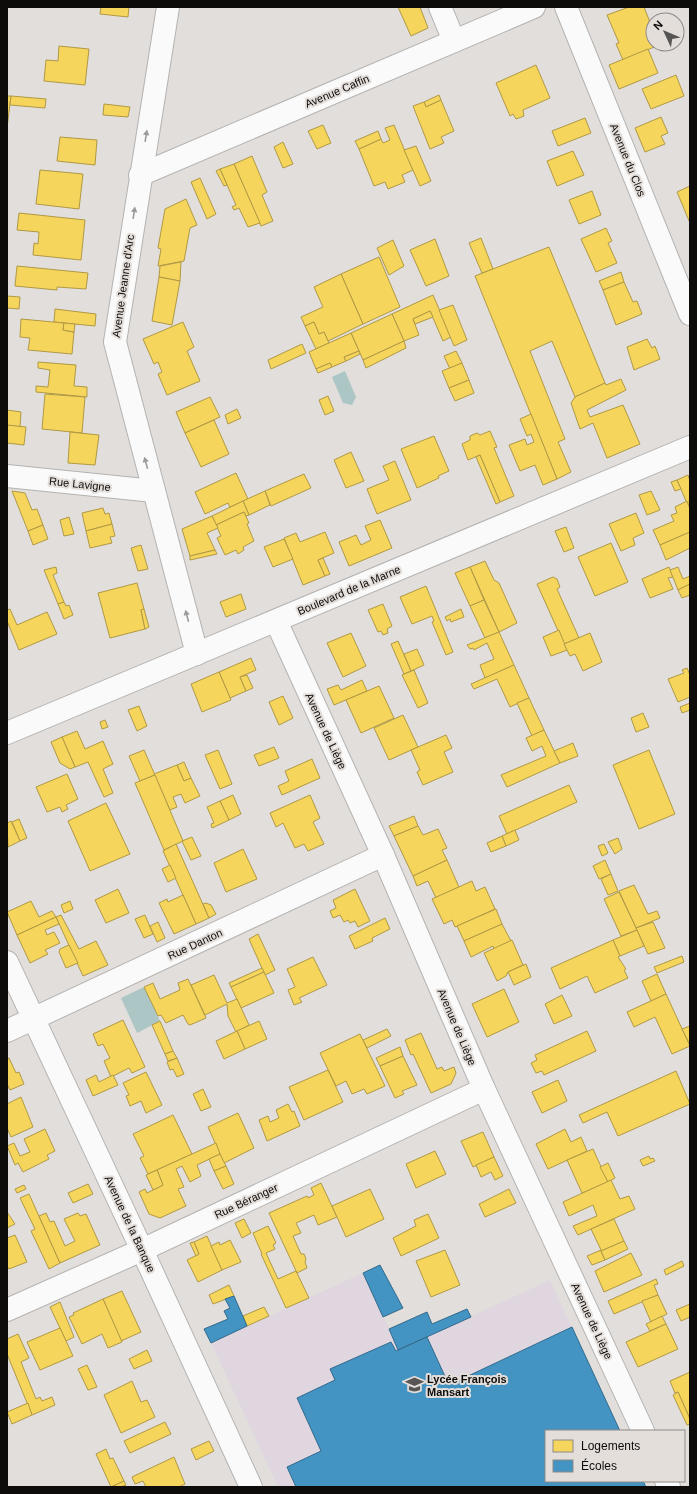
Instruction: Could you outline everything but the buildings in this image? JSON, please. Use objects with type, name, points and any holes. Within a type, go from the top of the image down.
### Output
[{"type":"street","name":"Avenue Jeanne d'Arc","points":[[168,7],[140,175],[115,342],[196,654]]},
{"type":"street","points":[[440,7],[454,41]]},
{"type":"street","name":"Avenue Caffin","points":[[140,175],[534,7]]},
{"type":"street","name":"Avenue du Clos","points":[[566,7],[690,314]]},
{"type":"street","name":"Boulevard de la Marne","points":[[7,733],[690,448]]},
{"type":"street","name":"Rue Lavigne","points":[[7,476],[154,491]]},
{"type":"street","name":"Avenue de Liège","points":[[276,621],[383,856],[484,1090],[643,1430]]},
{"type":"street","name":"Rue Danton","points":[[7,1031],[383,856]]},
{"type":"street","name":"Avenue de la Banque","points":[[7,962],[251,1487]]},
{"type":"street","name":"Rue Béranger","points":[[7,1310],[142,1250],[484,1090]]},
{"type":"shaded area","name":"Lycée François Mansart","points":[[363,1273],[399,1350],[550,1280],[619,1430],[545,1430],[545,1482],[645,1487],[278,1487],[211,1343]]},
{"type":"water","points":[[345,371],[356,397],[352,405],[343,403],[332,377]]},
{"type":"water","points":[[144,987],[160,1021],[137,1033],[121,998]]},
{"type":"place","name":"Lycée François Mansart","points":[[414,1385]]}]
